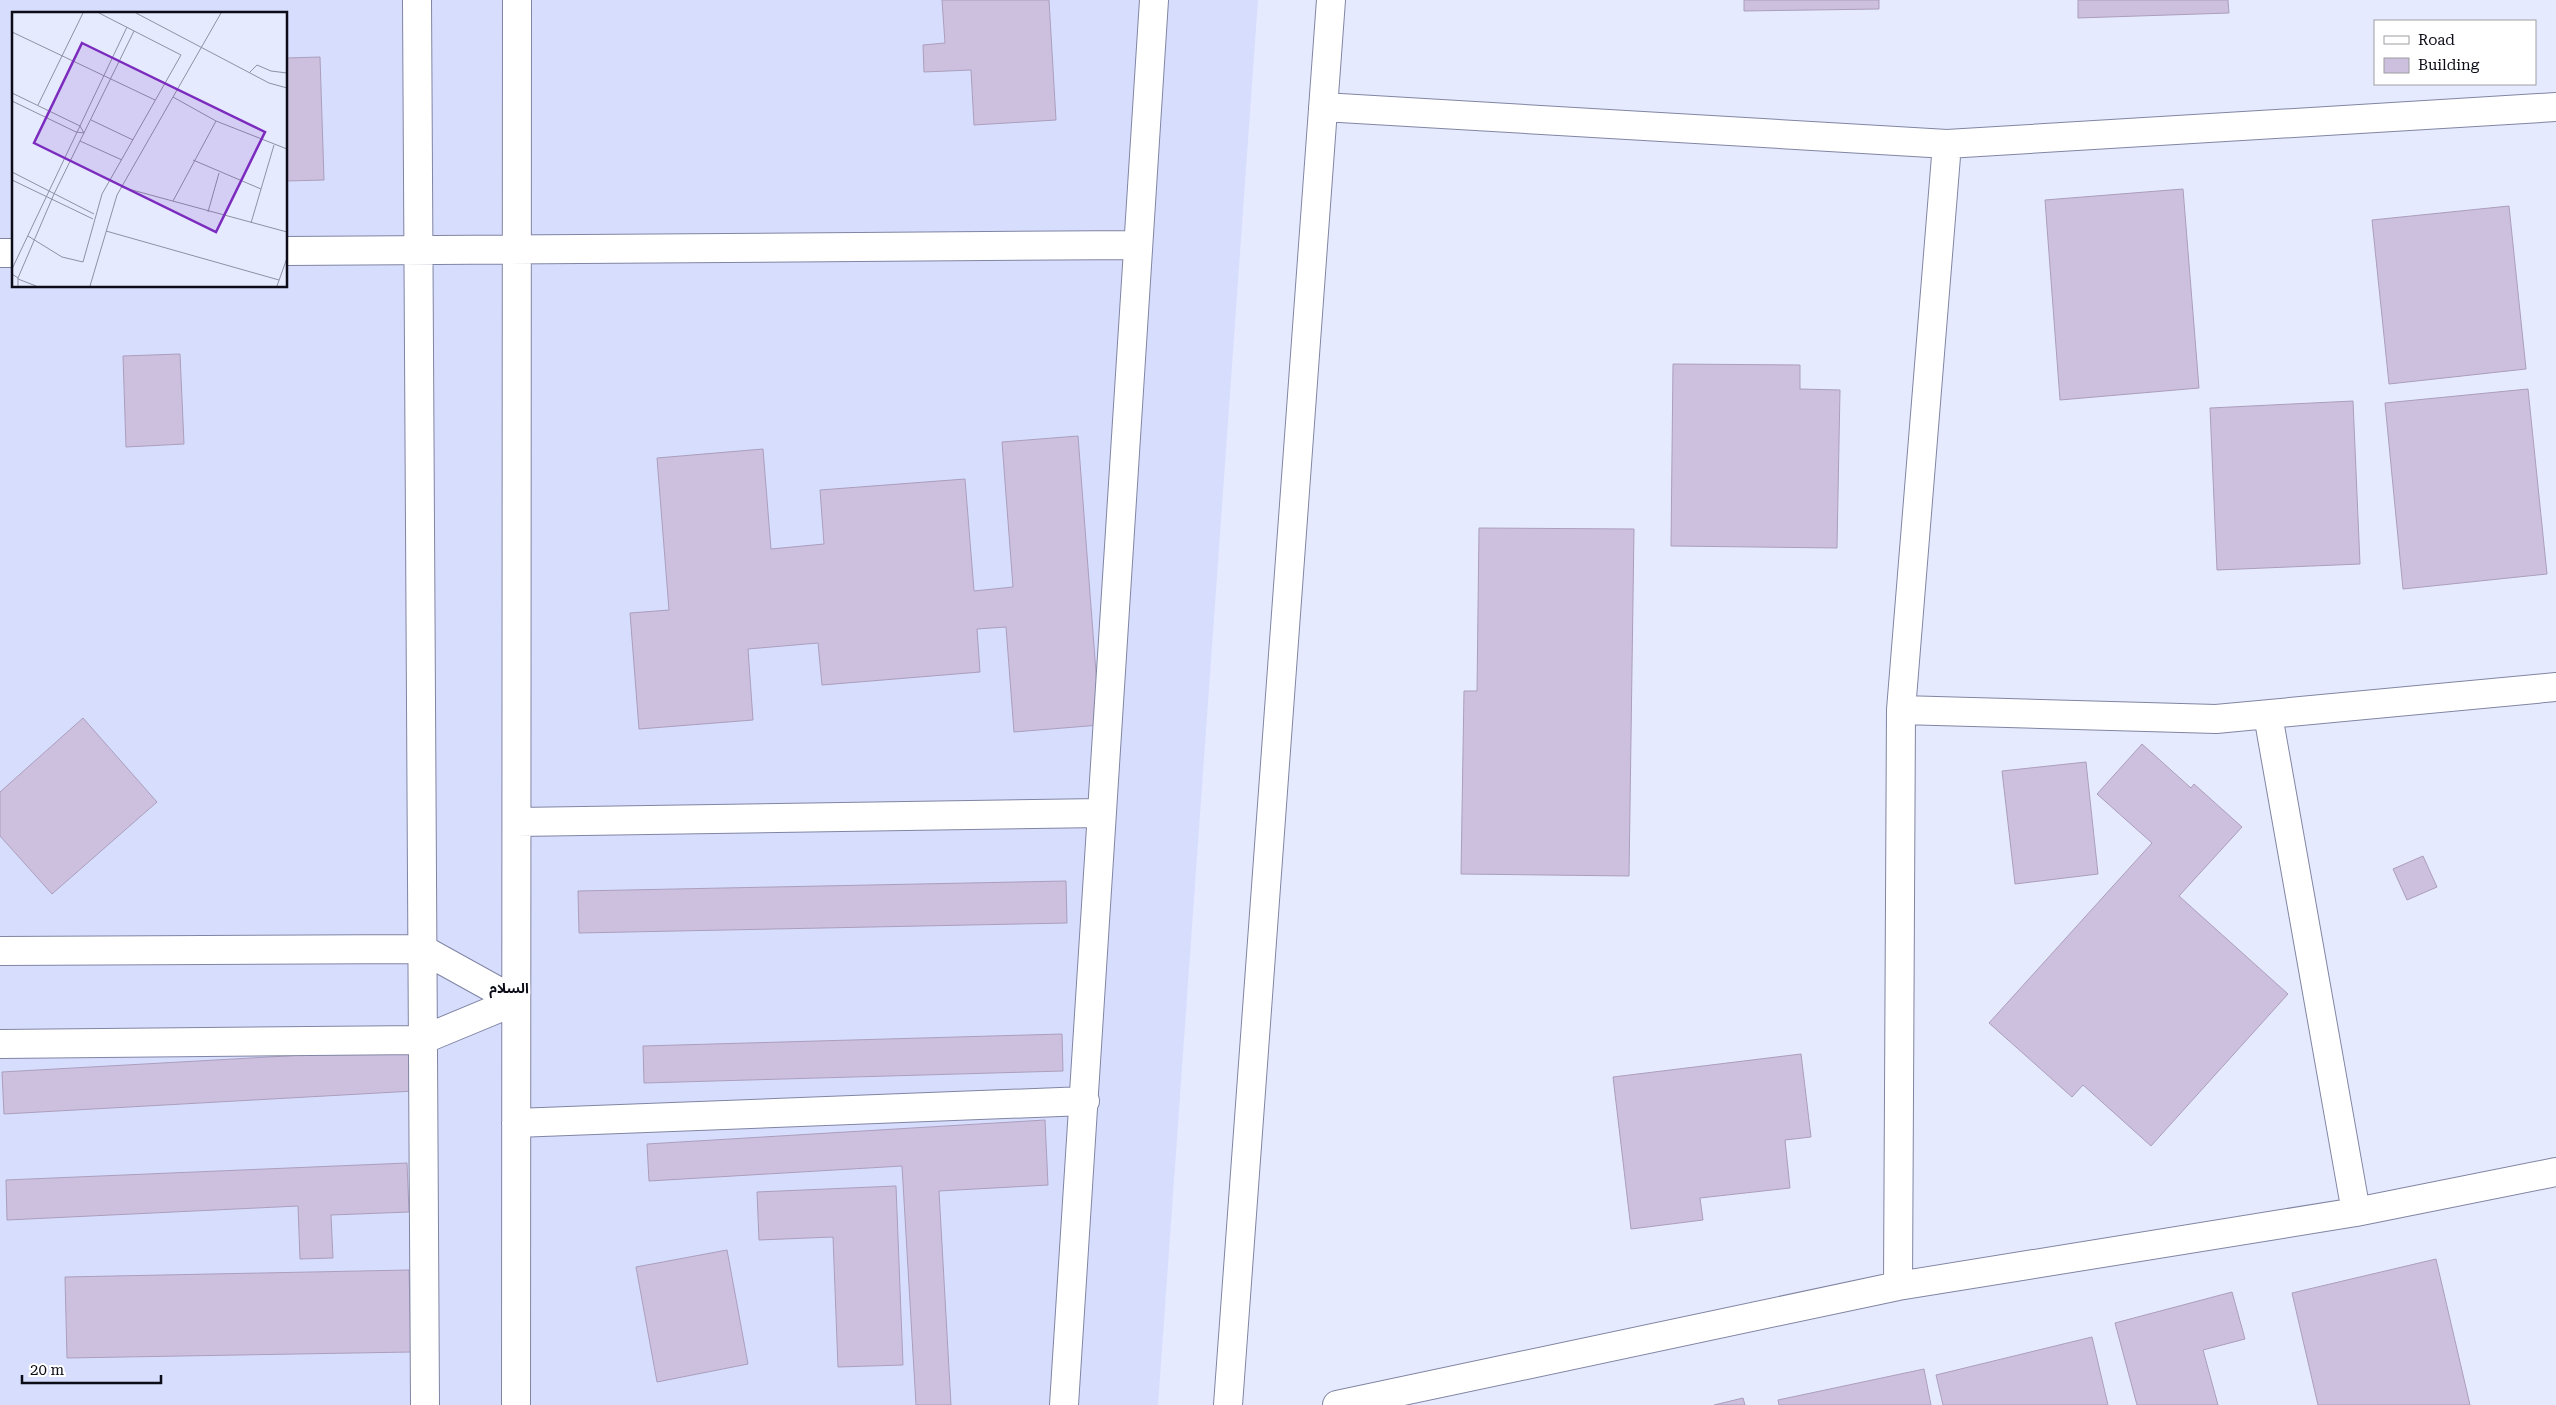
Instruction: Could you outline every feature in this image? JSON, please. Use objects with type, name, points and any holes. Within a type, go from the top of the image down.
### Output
[{"type":"street","points":[[417,0],[425,1405]]},
{"type":"street","points":[[516,1405],[517,0]]},
{"type":"street","points":[[1064,1405],[1085,1101],[1154,0]]},
{"type":"street","points":[[1228,1405],[1330,0]]},
{"type":"street","points":[[1323,106],[1947,144],[2556,107]]},
{"type":"street","points":[[1898,1286],[1900,710],[1947,144]]},
{"type":"street","points":[[288,251],[1138,245]]},
{"type":"street","points":[[1900,710],[2216,720],[2556,687]]},
{"type":"street","points":[[2268,714],[2356,1212]]},
{"type":"street","points":[[517,822],[1102,813]]},
{"type":"street","points":[[0,950],[422,948],[516,1001]]},
{"type":"street","points":[[0,1044],[422,1040],[516,1001]]},
{"type":"street","points":[[516,1123],[1085,1101]]},
{"type":"street","points":[[1336,1405],[1898,1286],[2356,1212],[2556,1172]]},
{"type":"shaded area","points":[[0,0],[1258,0],[1158,1405],[0,1405]]},
{"type":"building","points":[[942,0],[1049,0],[1056,120],[974,125],[971,70],[924,72],[923,45],[945,43]]},
{"type":"building","points":[[1744,0],[1879,0],[1879,9],[1744,11]]},
{"type":"building","points":[[2078,0],[2228,0],[2229,13],[2078,18]]},
{"type":"building","points":[[320,57],[324,180],[288,181],[288,58]]},
{"type":"building","points":[[2183,189],[2199,388],[2060,400],[2045,200]]},
{"type":"building","points":[[2509,206],[2526,369],[2389,384],[2372,220]]},
{"type":"building","points":[[180,354],[184,444],[126,447],[123,356]]},
{"type":"building","points":[[1673,364],[1800,365],[1800,389],[1840,390],[1837,548],[1671,546]]},
{"type":"building","points":[[2528,389],[2547,574],[2403,589],[2385,403]]},
{"type":"building","points":[[2353,401],[2360,564],[2217,570],[2210,408]]},
{"type":"building","points":[[1078,436],[1100,725],[1014,732],[1006,627],[977,629],[980,672],[822,685],[818,643],[748,649],[753,720],[639,729],[630,613],[669,610],[657,458],[763,449],[771,549],[824,544],[820,490],[965,479],[974,591],[1013,587],[1002,442]]},
{"type":"building","points":[[1479,528],[1634,529],[1629,876],[1461,874],[1464,691],[1477,691]]},
{"type":"building","points":[[83,718],[157,802],[52,894],[0,836],[0,792]]},
{"type":"building","points":[[2142,744],[2191,788],[2194,784],[2242,827],[2179,896],[2288,994],[2151,1146],[2083,1085],[2072,1097],[1989,1023],[2152,843],[2097,794]]},
{"type":"building","points":[[2086,762],[2098,874],[2015,884],[2002,771]]},
{"type":"building","points":[[2423,856],[2437,887],[2407,900],[2393,869]]},
{"type":"building","points":[[1066,881],[1067,923],[579,933],[578,891]]},
{"type":"building","points":[[1062,1034],[1063,1071],[644,1083],[643,1046]]},
{"type":"building","points":[[411,1049],[414,1091],[4,1114],[2,1072]]},
{"type":"building","points":[[1801,1054],[1811,1137],[1785,1140],[1790,1188],[1700,1198],[1703,1220],[1631,1229],[1613,1077]]},
{"type":"building","points":[[1045,1120],[1048,1185],[939,1191],[951,1405],[916,1405],[902,1166],[649,1181],[647,1144]]},
{"type":"building","points":[[407,1163],[409,1212],[331,1215],[333,1258],[300,1259],[298,1206],[7,1220],[6,1180]]},
{"type":"building","points":[[896,1186],[903,1365],[838,1367],[833,1237],[759,1240],[757,1192]]},
{"type":"building","points":[[727,1250],[748,1364],[657,1382],[636,1267]]},
{"type":"building","points":[[2436,1259],[2470,1405],[2318,1405],[2292,1293]]},
{"type":"building","points":[[409,1270],[411,1352],[67,1358],[65,1277]]},
{"type":"building","points":[[2232,1292],[2245,1339],[2203,1350],[2218,1405],[2137,1405],[2115,1323]]},
{"type":"building","points":[[2092,1337],[2108,1405],[1943,1405],[1936,1375]]},
{"type":"building","points":[[1924,1369],[1931,1405],[1779,1405],[1778,1400]]},
{"type":"building","points":[[1743,1398],[1745,1405],[1714,1405]]},
{"type":"district","name":"السلام","points":[[509,988]]}]
